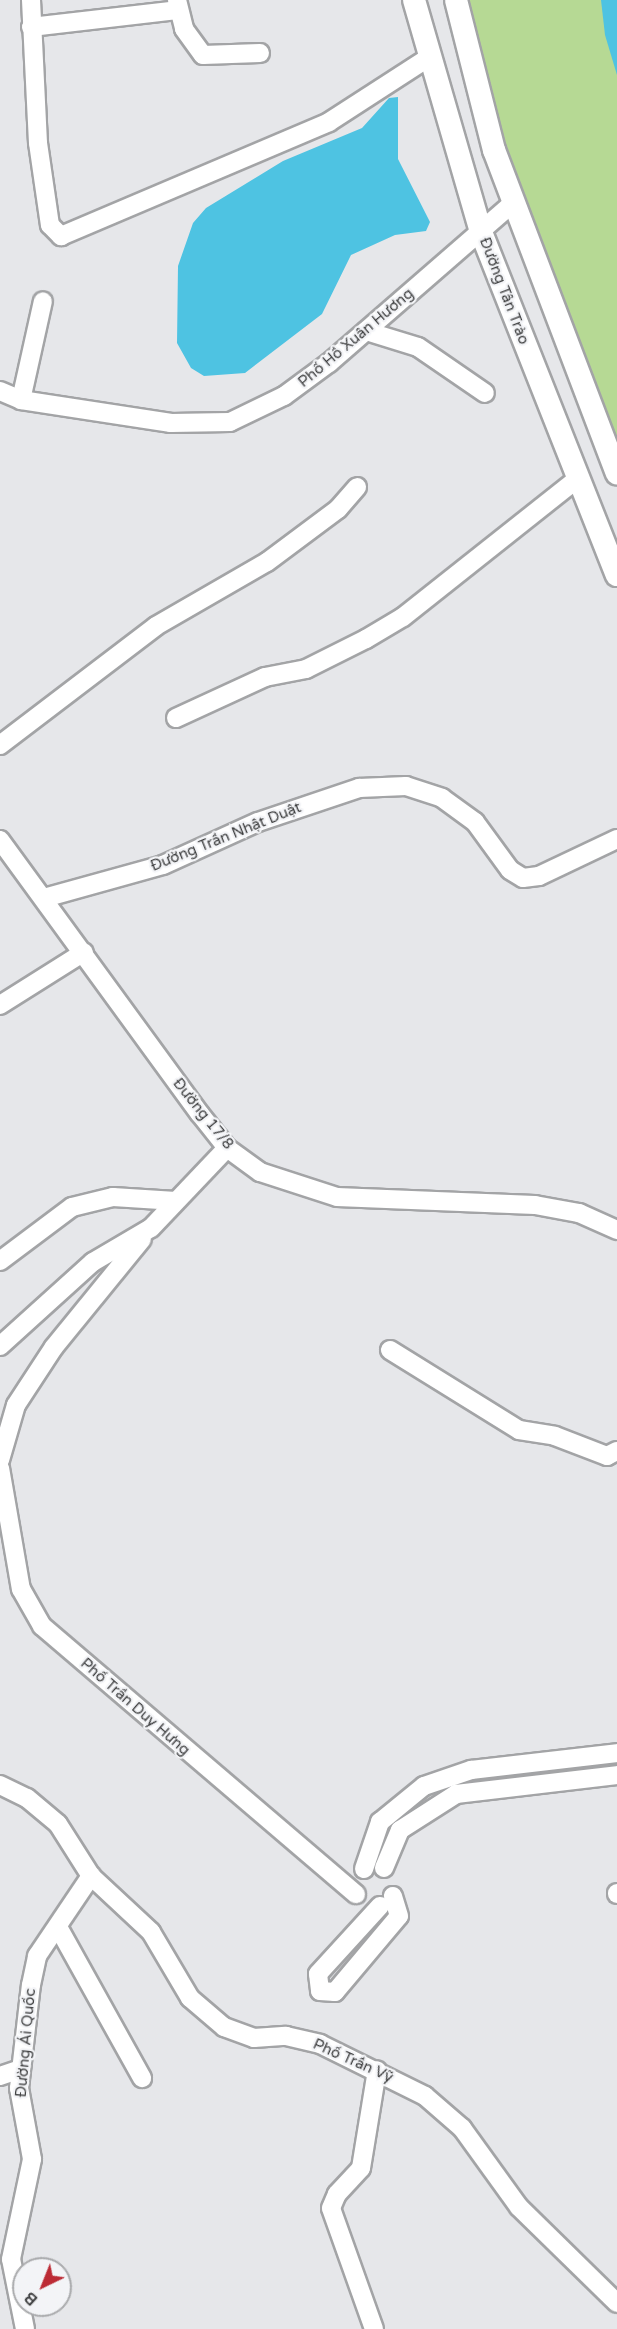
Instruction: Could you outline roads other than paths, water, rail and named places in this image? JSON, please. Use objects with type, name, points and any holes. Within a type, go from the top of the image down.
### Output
[{"type":"main road","name":"Đường Tân Trào","points":[[414,0],[428,58],[481,232],[617,575]]},
{"type":"main road","points":[[456,0],[512,204],[617,473]]},
{"type":"street","points":[[31,0],[38,143],[50,225],[61,237],[329,122],[428,58]]},
{"type":"street","points":[[32,27],[177,5],[191,43],[203,55],[260,53]]},
{"type":"street","name":"Phố Hồ Xuân Hương","points":[[0,391],[21,400],[171,423],[230,422],[284,396],[366,331],[512,204]]},
{"type":"street","points":[[21,400],[43,301]]},
{"type":"street","points":[[366,331],[418,347],[485,393]]},
{"type":"street","points":[[176,718],[265,677],[306,669],[375,633],[578,479]]},
{"type":"street","points":[[0,745],[156,626],[267,562],[338,509],[357,487]]},
{"type":"street","name":"Đường Trần Nhật Duật","points":[[44,898],[163,865],[258,822],[359,788],[406,786],[442,798],[475,822],[510,870],[523,878],[539,876],[617,839]]},
{"type":"street","name":"Đường 17/8","points":[[0,840],[227,1148],[260,1172],[337,1197],[535,1204],[579,1213],[617,1230]]},
{"type":"street","points":[[0,1005],[84,952]]},
{"type":"street","points":[[0,1460],[16,1405],[48,1357],[151,1228],[227,1148]]},
{"type":"street","points":[[0,1261],[51,1218],[72,1207],[113,1197],[176,1201]]},
{"type":"street","points":[[0,1346],[93,1262],[151,1228]]},
{"type":"street","points":[[390,1350],[519,1430],[555,1436],[607,1456],[617,1451]]},
{"type":"street","name":"Phố Trần Duy Hưng","points":[[0,1468],[21,1589],[42,1626],[356,1894]]},
{"type":"street","points":[[387,1901],[368,1905],[356,1894],[355,1882],[364,1869],[380,1822],[424,1786],[471,1770],[617,1753]]},
{"type":"street","points":[[384,1868],[400,1830],[456,1794],[617,1775]]},
{"type":"street","name":"Phố Trần Vỹ","points":[[0,1785],[45,1810],[91,1876],[147,1927],[190,1998],[224,2027],[254,2038],[303,2038],[377,2070],[444,2111],[490,2162],[519,2207],[617,2303]]},
{"type":"street","points":[[364,1869],[384,1868],[394,1877],[387,1901],[318,1974],[320,1991],[335,1992],[399,1916],[387,1901]]},
{"type":"street","name":"Đường Ái Quốc","points":[[25,2329],[11,2259],[32,2159],[20,2107],[20,2069],[37,1956],[91,1876]]},
{"type":"street","points":[[58,1927],[142,2078]]},
{"type":"street","points":[[0,2076],[20,2069]]},
{"type":"street","points":[[374,2329],[331,2208],[337,2194],[361,2168],[377,2070]]},
{"type":"water","points":[[601,0],[617,0],[617,75],[605,35]]},
{"type":"water","points":[[398,97],[398,159],[430,222],[426,231],[395,235],[351,255],[322,314],[245,373],[204,376],[191,368],[177,343],[178,266],[193,223],[206,208],[283,161],[362,128],[389,98]]}]
